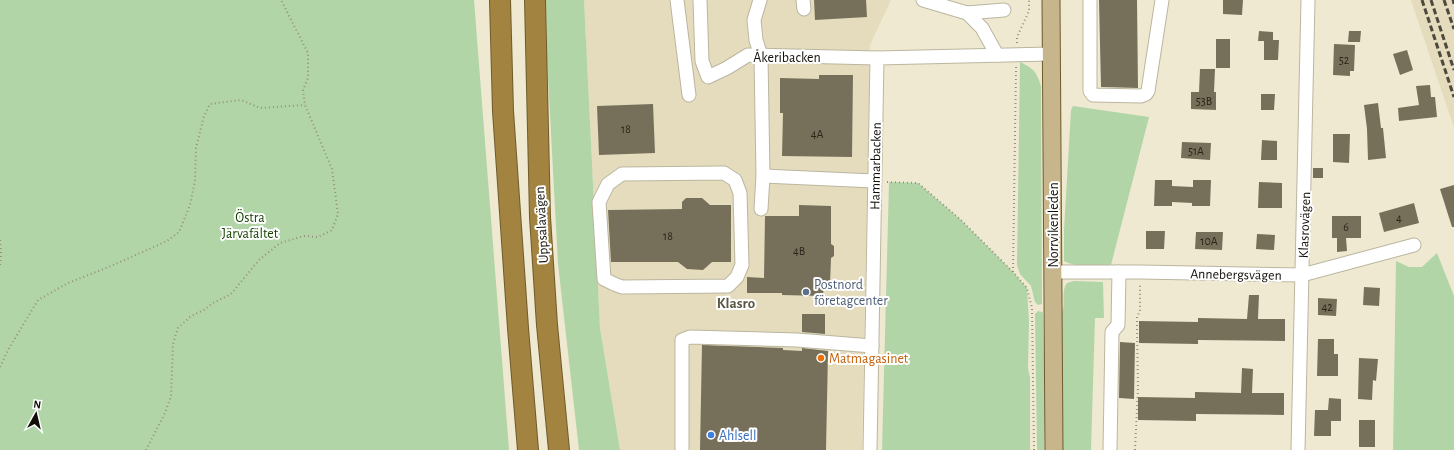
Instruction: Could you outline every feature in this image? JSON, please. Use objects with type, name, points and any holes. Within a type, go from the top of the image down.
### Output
[{"type":"highway","points":[[500,0],[503,111],[528,450]]},
{"type":"highway","name":"Uppsalavägen","points":[[535,0],[540,217],[546,325],[559,450]]},
{"type":"main road","name":"Norrvikenleden","points":[[1051,0],[1054,450]]},
{"type":"street","points":[[677,0],[689,95]]},
{"type":"street","name":"Åkeribacken","points":[[700,0],[702,61],[708,77],[727,68],[748,55],[877,58]]},
{"type":"street","points":[[760,0],[754,20],[756,40],[761,56],[763,176],[761,209]]},
{"type":"street","points":[[923,0],[966,13],[1004,10]]},
{"type":"street","points":[[1090,0],[1090,91],[1093,95],[1141,96],[1146,94],[1148,91],[1162,0]]},
{"type":"street","name":"Klasrovägen","points":[[1298,450],[1308,0]]},
{"type":"street","points":[[966,13],[982,28],[997,54]]},
{"type":"street","points":[[877,58],[997,54],[1052,54]]},
{"type":"street","name":"Hammarbacken","points":[[870,450],[877,58]]},
{"type":"street","points":[[724,173],[735,180],[740,193],[742,265],[737,277],[728,286],[622,287],[604,279],[599,202],[608,184],[622,174],[676,174],[724,173]]},
{"type":"street","points":[[763,176],[874,182]]},
{"type":"street","name":"Annebergsvägen","points":[[1054,272],[1302,275],[1414,245]]},
{"type":"street","points":[[1110,450],[1112,332],[1118,325],[1119,272]]},
{"type":"street","points":[[682,450],[682,340],[690,337],[797,340],[872,346]]},
{"type":"path","points":[[146,450],[165,413],[171,396],[173,344],[178,328],[191,316],[231,294],[259,260],[280,243],[304,236],[318,237],[332,230],[338,214],[332,169],[305,105],[303,90],[308,78],[308,53],[281,0]]},
{"type":"path","points":[[1013,272],[1017,54],[1016,36],[1029,11],[1029,0]]},
{"type":"path","points":[[0,365],[38,300],[68,283],[167,241],[179,232],[190,205],[195,181],[196,148],[204,116],[210,104],[241,100],[260,108],[305,105]]},
{"type":"path","points":[[874,182],[918,182],[961,220],[1027,288],[1032,308],[1034,450]]},
{"type":"path","points":[[0,240],[0,265]]},
{"type":"path","points":[[1135,450],[1138,388],[1137,330],[1140,311],[1140,272]]},
{"type":"shaded area","points":[[584,0],[891,0],[870,45],[862,450],[620,450],[600,328]]},
{"type":"shaded area","points":[[1411,0],[1454,0],[1454,128]]},
{"type":"green space","name":"Östra Järvafältet","points":[[0,0],[474,0],[509,450],[0,450]]},
{"type":"green space","points":[[546,0],[584,0],[600,328],[620,450],[579,450],[558,264],[547,59]]},
{"type":"green space","points":[[1020,62],[1034,71],[1041,86],[1042,304],[1038,305],[1035,302],[1031,286],[1020,274],[1017,265]]},
{"type":"green space","points":[[1073,106],[1149,117],[1111,265],[1074,265],[1064,261],[1064,230],[1071,110]]},
{"type":"green space","points":[[889,182],[918,183],[961,220],[1027,288],[1029,322],[1028,368],[1030,378],[1030,450],[882,450]]},
{"type":"green space","points":[[1437,253],[1454,296],[1454,450],[1393,450],[1396,261],[1409,267],[1422,267]]},
{"type":"green space","points":[[1074,281],[1103,282],[1104,318],[1095,318],[1091,450],[1062,450],[1061,314],[1063,310],[1065,287],[1067,283]]},
{"type":"green space","points":[[1038,311],[1043,313],[1045,407],[1044,450],[1037,450],[1035,314]]},
{"type":"building","points":[[814,0],[866,0],[867,17],[815,20]]},
{"type":"building","points":[[1099,0],[1137,0],[1138,88],[1101,87]]},
{"type":"building","points":[[1223,0],[1243,0],[1242,15],[1223,14]]},
{"type":"building","points":[[1259,31],[1273,32],[1273,40],[1279,40],[1278,60],[1264,60],[1264,41],[1258,41]]},
{"type":"building","points":[[1349,31],[1361,31],[1360,42],[1348,42]]},
{"type":"building","points":[[1216,39],[1230,39],[1230,68],[1216,68]]},
{"type":"building","points":[[1334,44],[1355,45],[1354,71],[1350,71],[1350,76],[1333,75]]},
{"type":"building","points":[[1407,50],[1413,70],[1400,75],[1393,54]]},
{"type":"building","points":[[1200,69],[1215,69],[1214,92],[1216,92],[1216,110],[1191,109],[1191,92],[1199,92]]},
{"type":"building","points":[[819,75],[853,75],[852,157],[782,156],[783,113],[780,113],[780,78],[819,79]]},
{"type":"building","points":[[1430,85],[1431,97],[1435,97],[1437,117],[1399,121],[1398,108],[1419,105],[1416,86]]},
{"type":"building","points":[[1261,94],[1275,94],[1274,110],[1261,110]]},
{"type":"building","points":[[1378,103],[1381,128],[1383,128],[1386,158],[1368,160],[1367,129],[1364,105]]},
{"type":"building","points":[[653,104],[655,153],[599,155],[597,106]]},
{"type":"building","points":[[1333,134],[1350,134],[1349,163],[1333,162]]},
{"type":"building","points":[[1262,140],[1277,141],[1277,160],[1261,160]]},
{"type":"building","points":[[1182,142],[1211,143],[1210,160],[1181,158]]},
{"type":"building","points":[[1313,168],[1323,168],[1323,178],[1313,178]]},
{"type":"building","points":[[1155,180],[1172,180],[1172,186],[1193,187],[1193,180],[1211,180],[1210,206],[1192,206],[1192,203],[1172,202],[1172,206],[1154,206]]},
{"type":"building","points":[[1259,182],[1282,183],[1282,208],[1258,208]]},
{"type":"building","points":[[1454,185],[1454,227],[1452,227],[1440,189]]},
{"type":"building","points":[[686,198],[702,198],[710,205],[731,205],[731,262],[712,262],[703,270],[687,269],[678,262],[611,262],[608,210],[682,209],[682,202]]},
{"type":"building","points":[[1414,203],[1419,223],[1384,232],[1379,213]]},
{"type":"building","points":[[799,205],[831,206],[831,244],[834,246],[834,256],[831,258],[830,285],[824,285],[823,296],[782,295],[782,293],[747,293],[747,277],[764,278],[765,216],[799,216]]},
{"type":"building","points":[[1332,216],[1361,216],[1361,238],[1346,238],[1347,251],[1337,252],[1337,238],[1332,238]]},
{"type":"building","points":[[1146,231],[1165,231],[1164,249],[1146,249]]},
{"type":"building","points":[[1196,232],[1223,232],[1222,250],[1195,249]]},
{"type":"building","points":[[1257,234],[1275,235],[1274,250],[1256,249]]},
{"type":"building","points":[[1364,287],[1380,288],[1379,306],[1363,305]]},
{"type":"building","points":[[1249,295],[1259,295],[1258,319],[1285,319],[1285,341],[1198,340],[1198,344],[1139,343],[1139,321],[1198,322],[1198,318],[1247,319]]},
{"type":"building","points":[[1318,298],[1337,299],[1336,316],[1318,315]]},
{"type":"building","points":[[802,314],[825,314],[825,334],[802,332]]},
{"type":"building","points":[[1318,339],[1334,339],[1334,354],[1338,354],[1338,376],[1317,376]]},
{"type":"building","points":[[1120,342],[1135,343],[1134,399],[1119,398]]},
{"type":"building","points":[[702,345],[783,348],[783,350],[802,351],[802,348],[828,351],[826,450],[700,450]]},
{"type":"building","points":[[1359,358],[1378,359],[1376,381],[1373,380],[1372,400],[1358,399]]},
{"type":"building","points":[[1242,368],[1253,369],[1252,393],[1284,393],[1284,415],[1196,414],[1196,421],[1138,420],[1138,397],[1195,398],[1195,392],[1241,393]]},
{"type":"building","points":[[1329,398],[1341,399],[1341,421],[1331,421],[1331,436],[1314,436],[1315,410],[1328,410]]},
{"type":"building","points":[[1359,420],[1375,420],[1375,447],[1359,447]]},
{"type":"railway","points":[[1422,0],[1454,97]]},
{"type":"railway","points":[[1431,0],[1454,70]]},
{"type":"railway","points":[[1444,0],[1454,29]]},
{"type":"railway","points":[[1453,0],[1454,4]]},
{"type":"place","name":"Postnord företagcenter","points":[[806,292]]},
{"type":"place","name":"Matmagasinet","points":[[821,358]]},
{"type":"place","name":"Ahlsell","points":[[711,435]]},
{"type":"district","name":"Klasro","points":[[736,303]]}]
